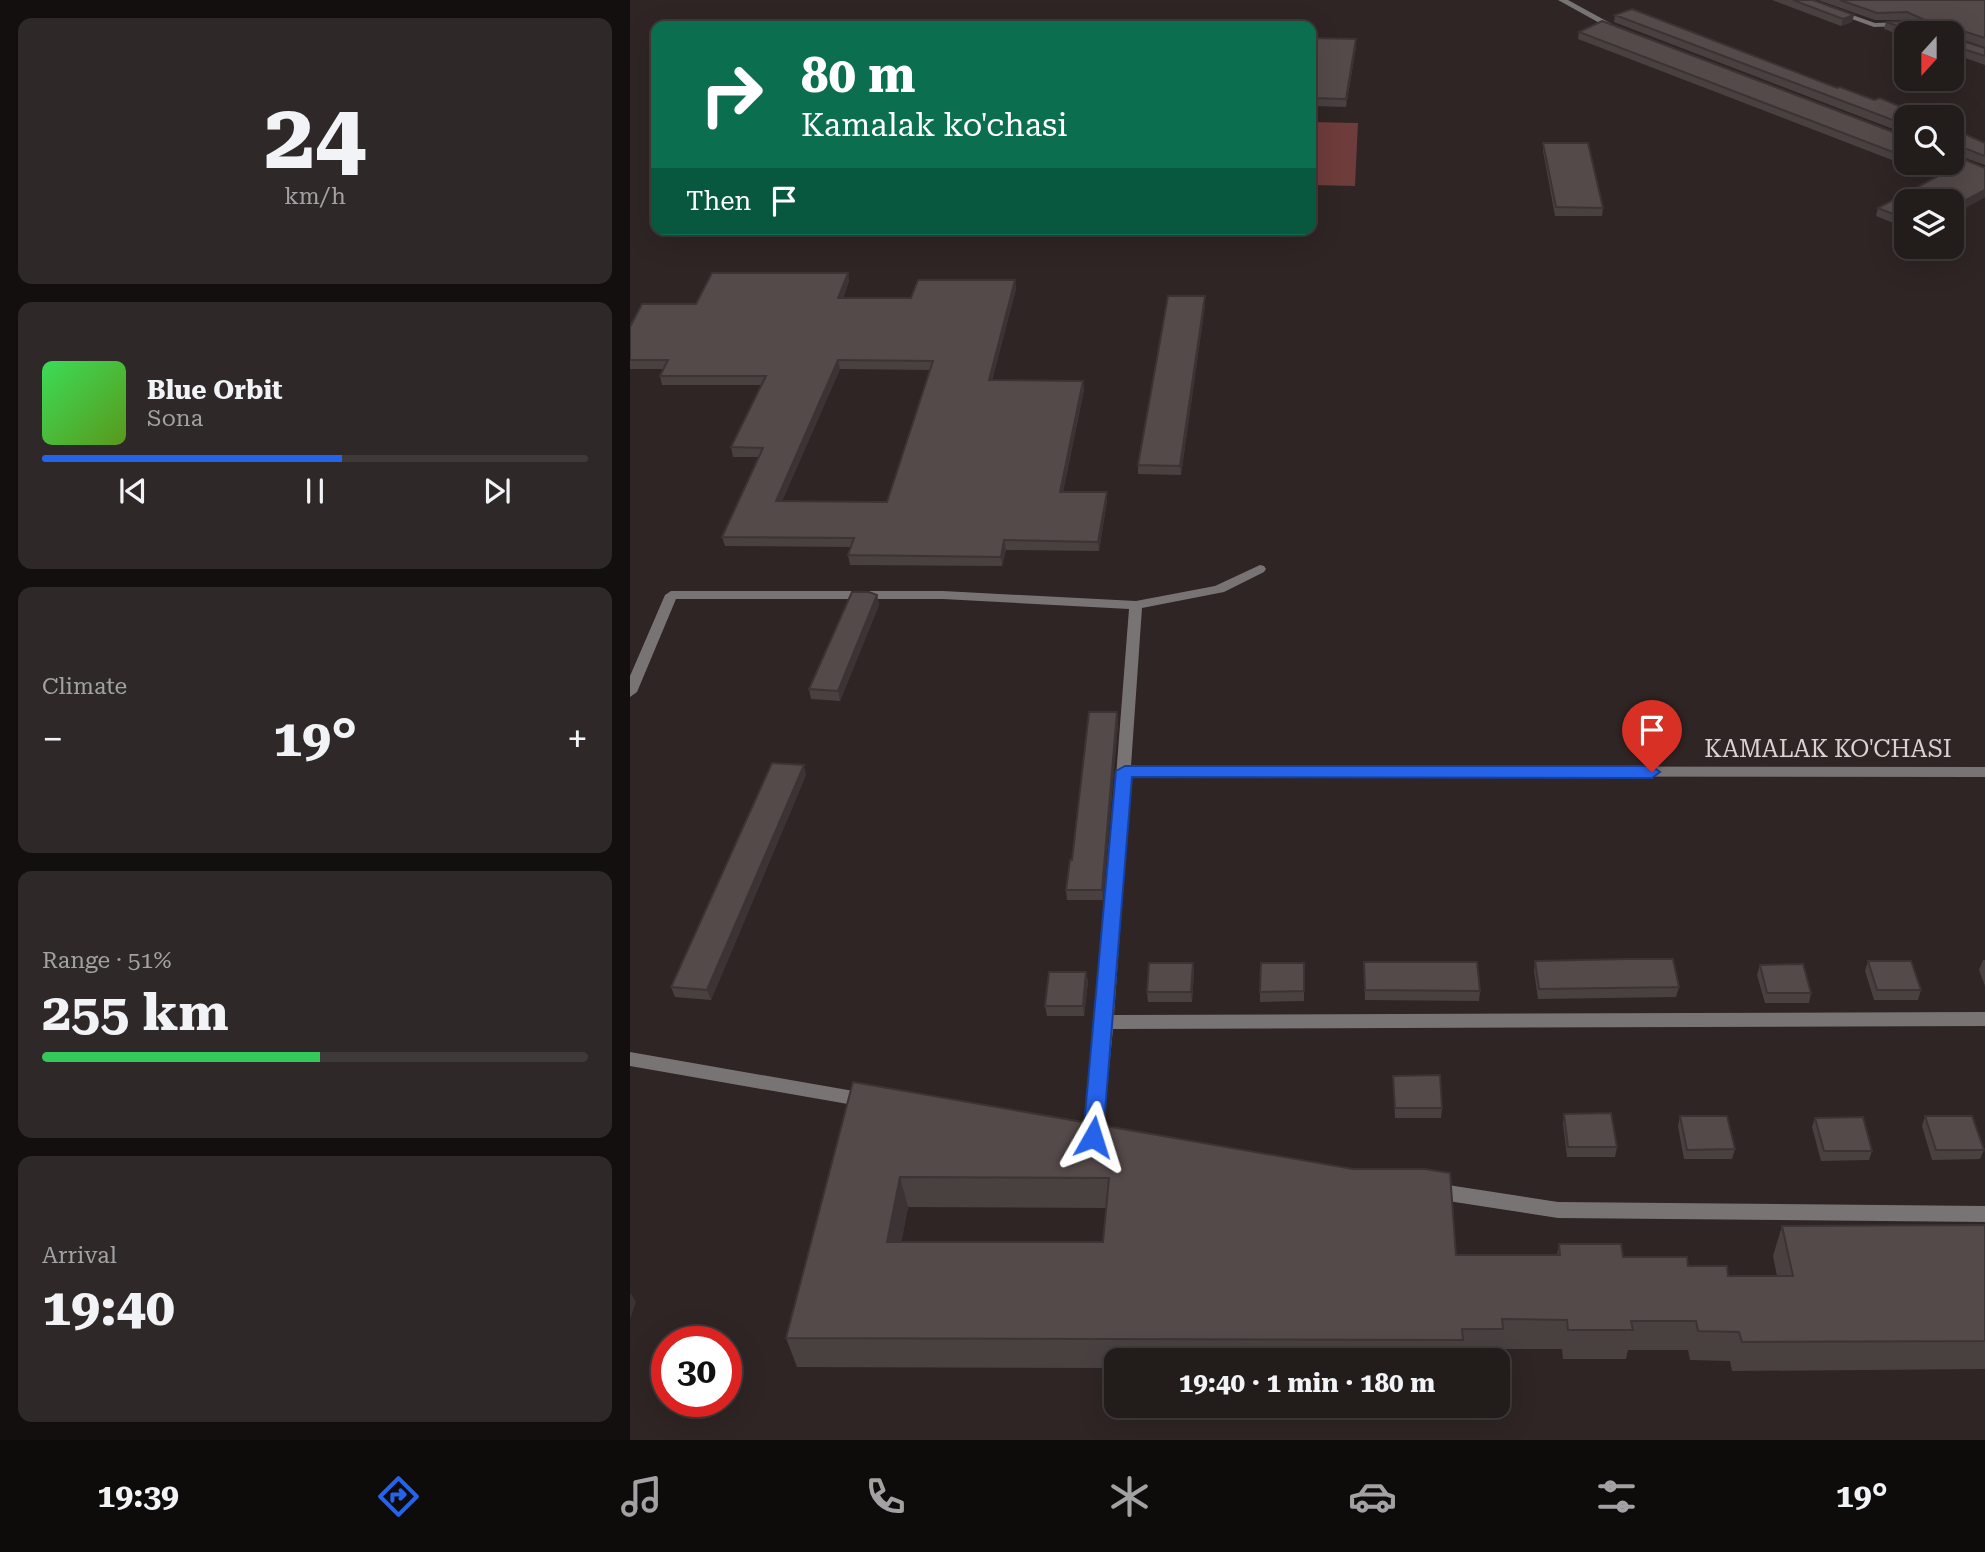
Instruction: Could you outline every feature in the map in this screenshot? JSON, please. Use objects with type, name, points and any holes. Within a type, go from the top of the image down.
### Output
[{"type":"street","points":[[1562,0],[1606,25],[1632,35]]},
{"type":"street","points":[[1804,0],[1874,25],[1894,24]]},
{"type":"street","points":[[630,692],[671,595],[943,595],[1136,605],[1219,589],[1260,569]]},
{"type":"street","points":[[1093,1137],[1105,1022],[1136,605]]},
{"type":"street","name":"KAMALAK KO'CHASI","points":[[1125,771],[1985,772]]},
{"type":"street","points":[[1105,1022],[1985,1019]]},
{"type":"street","points":[[630,1059],[889,1104]]},
{"type":"street","points":[[1421,1189],[1558,1210],[1985,1214]]},
{"type":"shaded area","points":[[1316,122],[1358,123],[1355,186],[1316,185]]},
{"type":"building","points":[[1793,0],[1813,0],[1854,15],[1843,19]]},
{"type":"building","points":[[1840,0],[1985,0],[1985,38],[1964,31],[1964,21],[1927,21],[1907,12],[1877,13]]},
{"type":"building","points":[[1632,9],[1837,88],[1874,100],[1880,98],[1897,105],[1894,105],[1894,120],[1615,15]]},
{"type":"building","points":[[1602,21],[1894,132],[1894,152],[1579,32]]},
{"type":"building","points":[[1316,38],[1356,39],[1346,99],[1316,98]]},
{"type":"building","points":[[1964,42],[1985,48],[1985,56],[1964,49]]},
{"type":"building","points":[[1964,134],[1985,143],[1985,156],[1964,148]]},
{"type":"building","points":[[1543,143],[1588,143],[1603,208],[1556,207]]},
{"type":"building","points":[[1964,159],[1985,168],[1985,190],[1964,201],[1964,189],[1914,189],[1940,175],[1964,175]]},
{"type":"building","points":[[1894,200],[1894,214],[1878,208]]},
{"type":"building","points":[[712,273],[848,273],[838,298],[911,298],[918,280],[1015,280],[989,380],[1083,381],[1060,492],[1107,492],[1098,542],[1004,540],[1001,557],[848,555],[854,538],[722,537],[763,448],[731,447],[766,376],[660,376],[668,360],[630,360],[630,327],[642,304],[696,304]],"holes":[[[838,360],[933,361],[887,502],[776,501]]]},
{"type":"building","points":[[1168,296],[1205,296],[1180,466],[1138,465]]},
{"type":"building","points":[[852,592],[877,595],[838,691],[809,689]]},
{"type":"building","points":[[1089,712],[1117,712],[1102,890],[1066,890],[1072,860]]},
{"type":"building","points":[[772,763],[804,765],[707,990],[671,987]]},
{"type":"building","points":[[1673,959],[1679,987],[1539,989],[1535,961]]},
{"type":"building","points":[[1868,961],[1911,961],[1921,990],[1877,990]]},
{"type":"building","points":[[1364,962],[1477,962],[1480,991],[1365,990]]},
{"type":"building","points":[[1149,963],[1193,963],[1191,992],[1147,992]]},
{"type":"building","points":[[1261,963],[1304,963],[1304,991],[1260,992]]},
{"type":"building","points":[[1803,964],[1811,993],[1767,993],[1760,965]]},
{"type":"building","points":[[1049,972],[1086,972],[1083,1006],[1045,1006]]},
{"type":"building","points":[[1440,1075],[1442,1108],[1395,1108],[1393,1076]]},
{"type":"building","points":[[853,1082],[1353,1169],[1425,1169],[1450,1173],[1456,1255],[1560,1255],[1559,1244],[1621,1244],[1623,1257],[1687,1257],[1688,1266],[1727,1266],[1728,1276],[1793,1276],[1782,1226],[1985,1225],[1985,1341],[1742,1342],[1739,1332],[1698,1331],[1696,1321],[1631,1321],[1633,1330],[1568,1330],[1567,1320],[1502,1319],[1503,1329],[1462,1329],[1463,1340],[786,1338]],"holes":[[[900,1177],[1109,1178],[1103,1242],[887,1242]]]},
{"type":"building","points":[[1611,1113],[1617,1147],[1568,1147],[1564,1114]]},
{"type":"building","points":[[1680,1116],[1727,1116],[1735,1149],[1687,1150]]},
{"type":"building","points":[[1925,1116],[1972,1116],[1984,1150],[1936,1150]]},
{"type":"building","points":[[1863,1117],[1872,1151],[1824,1151],[1815,1118]]},
{"type":"route","points":[[1093,1137],[1125,771],[1652,772]]}]
